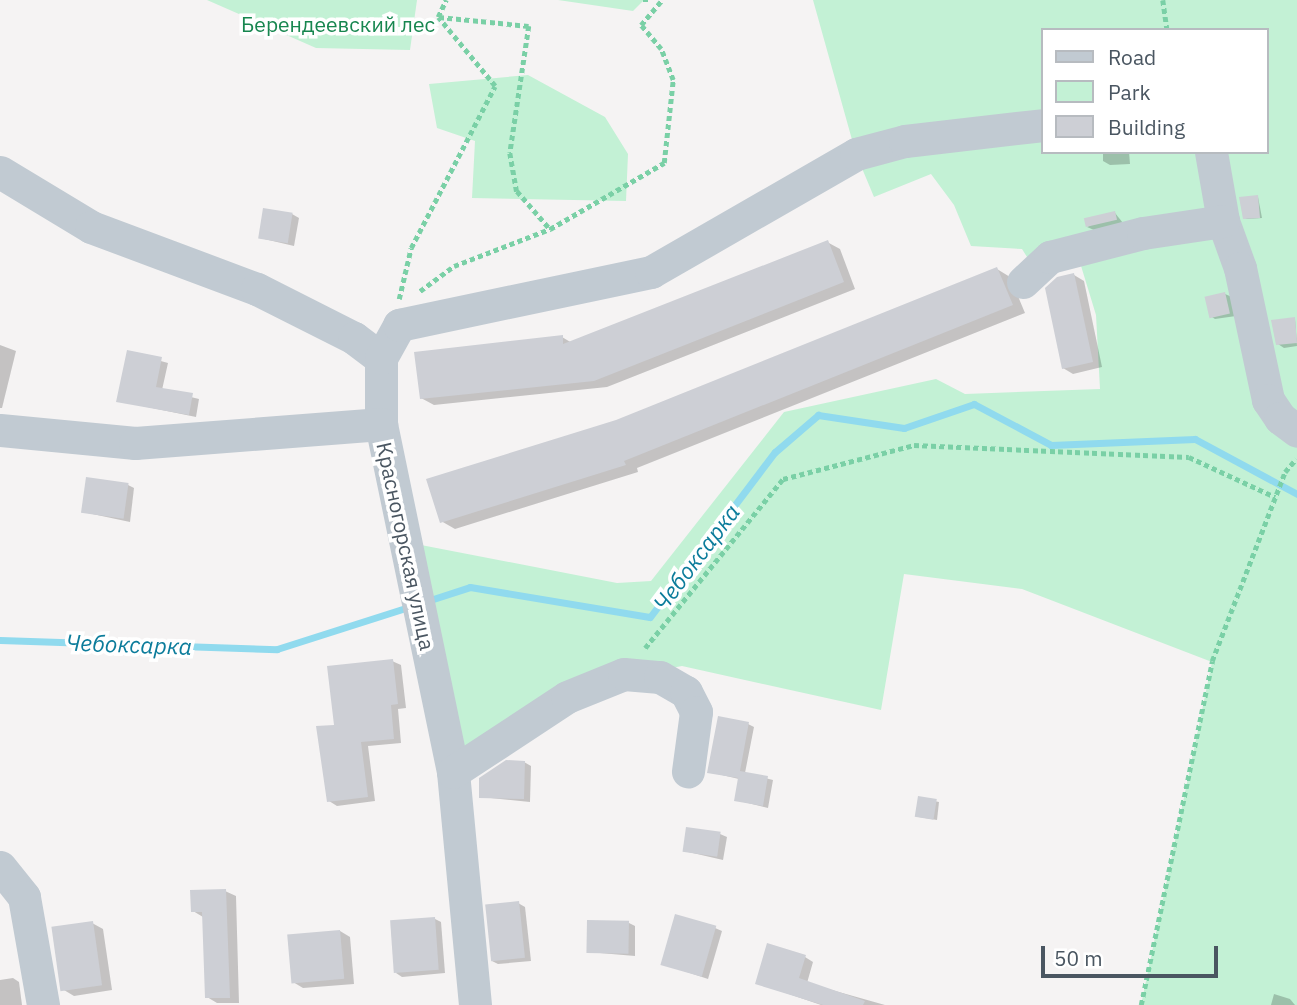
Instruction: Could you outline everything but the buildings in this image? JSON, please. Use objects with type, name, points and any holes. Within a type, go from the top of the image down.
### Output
[{"type":"street","points":[[381,424],[381,358],[399,325],[651,272],[856,154],[905,141],[1042,125]]},
{"type":"street","points":[[1211,154],[1223,221],[1240,268],[1268,400],[1280,418],[1297,431]]},
{"type":"street","points":[[0,172],[91,227],[257,289],[354,338],[381,358]]},
{"type":"street","points":[[1023,282],[1050,257],[1143,233],[1223,221]]},
{"type":"street","name":"Красногорская улица","points":[[0,430],[135,443],[381,424],[453,772],[475,1005]]},
{"type":"street","points":[[453,772],[566,697],[624,674],[660,677],[686,692],[696,712],[688,771]]},
{"type":"street","points":[[0,867],[24,897],[43,1005]]},
{"type":"path","points":[[438,17],[446,0]]},
{"type":"path","points":[[643,0],[649,0]]},
{"type":"path","points":[[399,325],[413,298],[432,279],[550,229],[664,163],[673,80],[661,49],[641,25],[662,0]]},
{"type":"path","points":[[1163,0],[1167,28]]},
{"type":"path","points":[[399,325],[396,314],[411,248],[495,86],[438,17]]},
{"type":"path","points":[[438,17],[529,26],[510,153],[517,191],[550,229]]},
{"type":"path","points":[[624,674],[783,479],[914,445],[1189,457],[1275,498]]},
{"type":"path","points":[[1141,1005],[1212,661],[1285,472],[1297,458]]},
{"type":"green space","name":"Берендеевский лес","points":[[207,0],[417,0],[410,50],[316,48]]},
{"type":"green space","points":[[558,0],[644,0],[633,11]]},
{"type":"green space","points":[[813,0],[1297,0],[1297,1005],[1141,1005],[1212,662],[1022,589],[904,574],[881,710],[682,666],[567,688],[453,772],[421,545],[617,583],[651,581],[784,412],[936,379],[965,394],[1100,389],[1096,315],[1078,256],[1034,268],[1022,249],[971,246],[954,205],[931,174],[874,197],[856,154]]},
{"type":"green space","points":[[528,75],[605,117],[628,154],[626,201],[472,198],[475,141],[437,128],[429,84]]},
{"type":"waterway","name":"Чебоксарка","points":[[427,601],[470,587],[650,617],[775,452],[818,415],[904,428],[974,404],[1051,445],[1195,439],[1297,494]]},
{"type":"waterway","name":"Чебоксарка","points":[[0,640],[277,649],[409,607]]}]
